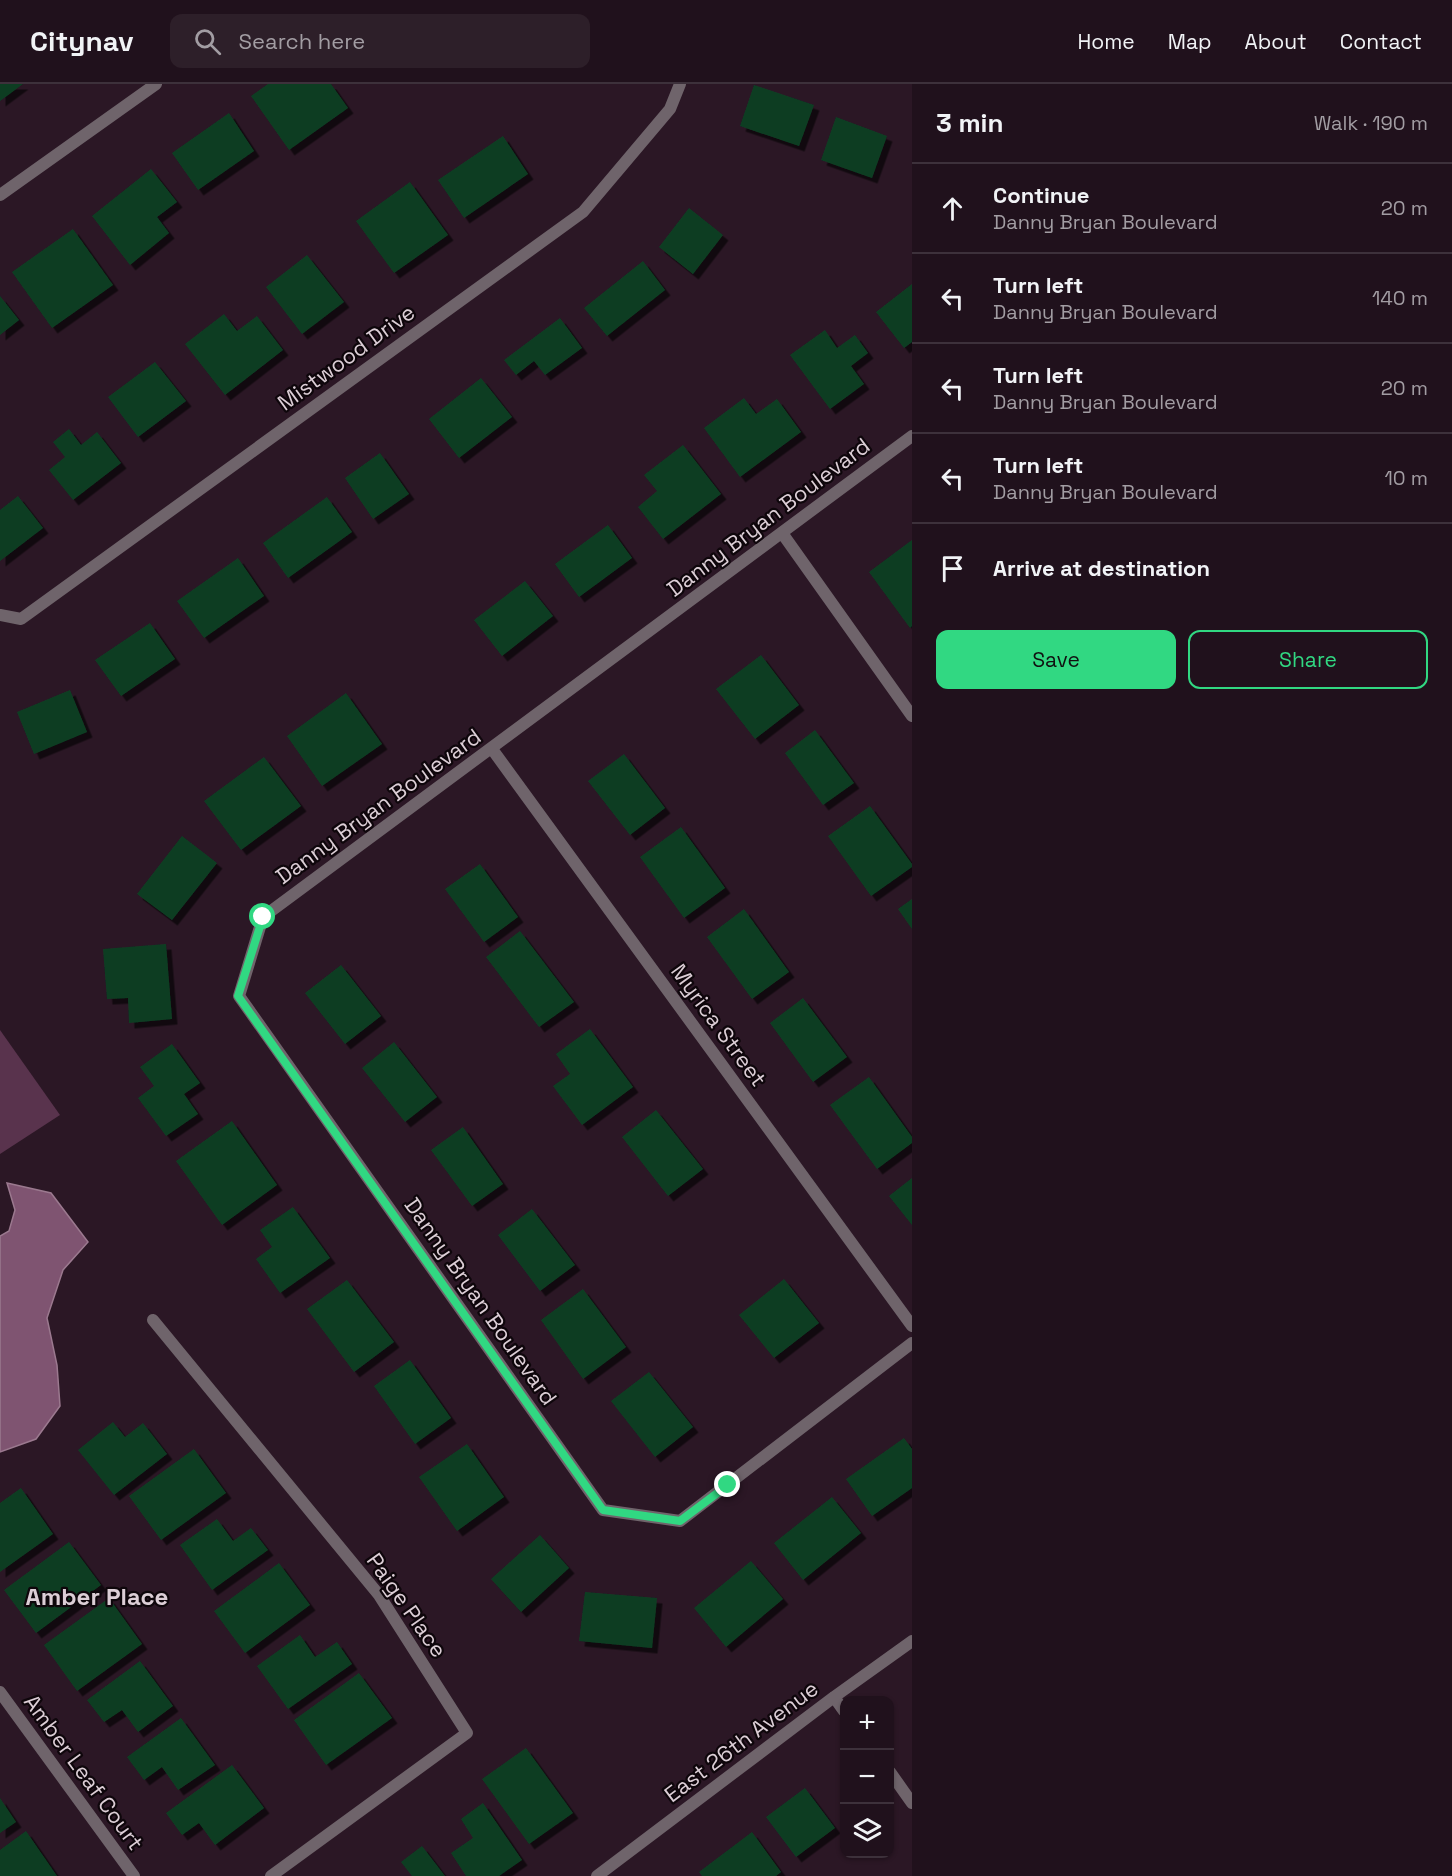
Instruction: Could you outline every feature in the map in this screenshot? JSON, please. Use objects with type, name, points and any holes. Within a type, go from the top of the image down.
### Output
[{"type":"street","points":[[0,195],[156,84]]},
{"type":"street","name":"Mistwood Drive","points":[[0,615],[21,619],[583,212],[670,109],[680,84]]},
{"type":"street","name":"Danny Bryan Boulevard","points":[[912,436],[263,917],[238,996],[603,1510],[680,1521],[912,1343]]},
{"type":"street","points":[[782,533],[912,716]]},
{"type":"street","name":"Myrica Street","points":[[492,749],[912,1326]]},
{"type":"street","name":"Paige Place","points":[[153,1320],[379,1595],[466,1733],[271,1876]]},
{"type":"street","name":"East 26th Avenue","points":[[597,1876],[912,1641]]},
{"type":"street","name":"Amber Leaf Court","points":[[0,1692],[134,1876]]},
{"type":"street","points":[[834,1697],[840,1705]]},
{"type":"street","points":[[894,1778],[912,1803]]},
{"type":"shaded area","points":[[0,1030],[60,1115],[0,1154]]},
{"type":"shaded area","points":[[7,1183],[51,1193],[88,1242],[63,1270],[47,1318],[57,1365],[60,1406],[36,1439],[0,1452],[0,1236],[9,1231],[15,1210]]},
{"type":"building","points":[[0,84],[23,84],[0,101]]},
{"type":"building","points":[[268,84],[331,84],[348,108],[289,150],[251,96]]},
{"type":"building","points":[[754,85],[814,105],[799,146],[740,126]]},
{"type":"building","points":[[229,113],[254,151],[198,190],[172,153]]},
{"type":"building","points":[[836,117],[887,136],[872,178],[821,160]]},
{"type":"building","points":[[503,136],[528,174],[464,218],[438,180]]},
{"type":"building","points":[[151,169],[177,202],[157,217],[169,233],[130,265],[92,216]]},
{"type":"building","points":[[410,182],[448,235],[394,273],[356,221]]},
{"type":"building","points":[[689,208],[723,235],[693,274],[659,247]]},
{"type":"building","points":[[73,229],[113,285],[52,328],[12,272]]},
{"type":"building","points":[[307,255],[344,302],[302,334],[266,287]]},
{"type":"building","points":[[643,261],[665,290],[607,336],[584,308]]},
{"type":"building","points":[[912,284],[912,342],[904,348],[876,312]]},
{"type":"building","points":[[0,296],[19,320],[0,335]]},
{"type":"building","points":[[224,314],[237,331],[257,316],[283,350],[225,395],[185,344]]},
{"type":"building","points":[[560,318],[582,348],[545,375],[534,361],[516,375],[504,360]]},
{"type":"building","points":[[825,330],[837,348],[855,335],[868,353],[851,366],[864,384],[830,409],[790,355]]},
{"type":"building","points":[[155,362],[186,401],[138,437],[108,397]]},
{"type":"building","points":[[481,378],[512,417],[459,458],[429,419]]},
{"type":"building","points":[[744,398],[756,414],[777,399],[801,432],[740,477],[704,428]]},
{"type":"building","points":[[69,429],[81,445],[97,432],[121,463],[73,500],[49,470],[65,457],[53,442]]},
{"type":"building","points":[[683,445],[721,494],[663,539],[638,507],[657,491],[644,475]]},
{"type":"building","points":[[380,453],[409,494],[373,519],[345,478]]},
{"type":"building","points":[[18,496],[43,528],[0,561],[0,510]]},
{"type":"building","points":[[327,497],[352,532],[288,578],[263,543]]},
{"type":"building","points":[[608,525],[632,558],[579,597],[555,564]]},
{"type":"building","points":[[912,540],[912,626],[910,628],[869,572]]},
{"type":"building","points":[[238,558],[264,596],[204,638],[177,601]]},
{"type":"building","points":[[525,581],[553,616],[502,656],[474,620]]},
{"type":"building","points":[[150,623],[175,659],[121,696],[95,660]]},
{"type":"building","points":[[761,655],[799,705],[755,739],[716,689]]},
{"type":"building","points":[[70,690],[87,732],[34,754],[17,712]]},
{"type":"building","points":[[346,693],[382,744],[322,786],[287,736]]},
{"type":"building","points":[[815,730],[854,783],[823,805],[785,753]]},
{"type":"building","points":[[624,754],[665,808],[630,835],[588,781]]},
{"type":"building","points":[[264,757],[301,806],[241,850],[204,801]]},
{"type":"building","points":[[870,806],[912,864],[912,867],[871,896],[828,836]]},
{"type":"building","points":[[681,827],[725,888],[684,918],[640,857]]},
{"type":"building","points":[[182,836],[217,863],[172,920],[137,894]]},
{"type":"building","points":[[480,864],[518,917],[484,942],[445,889]]},
{"type":"building","points":[[912,899],[912,929],[898,909]]},
{"type":"building","points":[[744,909],[789,972],[752,999],[707,937]]},
{"type":"building","points":[[520,931],[574,1002],[539,1027],[486,957]]},
{"type":"building","points":[[166,944],[172,1019],[129,1023],[128,998],[107,999],[103,949]]},
{"type":"building","points":[[341,965],[381,1016],[345,1044],[305,993]]},
{"type":"building","points":[[803,998],[847,1057],[813,1082],[770,1023]]},
{"type":"building","points":[[590,1029],[633,1087],[582,1125],[553,1086],[570,1074],[556,1054]]},
{"type":"building","points":[[394,1042],[437,1097],[405,1122],[362,1068]]},
{"type":"building","points":[[172,1044],[200,1083],[184,1094],[198,1114],[166,1136],[138,1098],[154,1086],[140,1067]]},
{"type":"building","points":[[869,1077],[912,1137],[912,1143],[877,1169],[830,1105]]},
{"type":"building","points":[[656,1110],[703,1169],[668,1196],[622,1137]]},
{"type":"building","points":[[232,1121],[277,1185],[222,1225],[176,1161]]},
{"type":"building","points":[[463,1127],[503,1184],[472,1206],[431,1150]]},
{"type":"building","points":[[912,1178],[912,1225],[889,1196]]},
{"type":"building","points":[[293,1207],[330,1258],[280,1293],[256,1259],[272,1247],[260,1230]]},
{"type":"building","points":[[532,1209],[575,1265],[540,1291],[498,1235]]},
{"type":"building","points":[[784,1279],[819,1323],[774,1358],[739,1315]]},
{"type":"building","points":[[347,1280],[394,1342],[354,1372],[307,1309]]},
{"type":"building","points":[[583,1289],[626,1347],[583,1379],[541,1320]]},
{"type":"building","points":[[410,1360],[451,1418],[415,1444],[374,1386]]},
{"type":"building","points":[[649,1372],[693,1427],[655,1457],[611,1401]]},
{"type":"building","points":[[113,1422],[125,1437],[143,1423],[167,1454],[114,1495],[78,1450]]},
{"type":"building","points":[[904,1438],[912,1449],[912,1488],[872,1516],[846,1479]]},
{"type":"building","points":[[467,1444],[504,1497],[457,1531],[419,1477]]},
{"type":"building","points":[[194,1449],[226,1493],[161,1540],[129,1496]]},
{"type":"building","points":[[21,1488],[53,1534],[0,1572],[0,1503]]},
{"type":"building","points":[[832,1497],[861,1533],[803,1580],[774,1543]]},
{"type":"building","points":[[217,1519],[233,1541],[251,1528],[268,1550],[212,1590],[180,1545]]},
{"type":"building","points":[[540,1535],[569,1568],[521,1612],[491,1579]]},
{"type":"building","points":[[69,1542],[101,1585],[36,1633],[4,1590]]},
{"type":"building","points":[[751,1561],[783,1599],[726,1647],[694,1608]]},
{"type":"building","points":[[279,1563],[310,1605],[245,1653],[214,1611]]},
{"type":"building","points":[[585,1592],[657,1598],[652,1648],[579,1641]]},
{"type":"building","points":[[109,1598],[142,1644],[77,1691],[44,1645]]},
{"type":"building","points":[[300,1635],[315,1657],[337,1642],[352,1664],[288,1709],[257,1666]]},
{"type":"building","points":[[140,1661],[173,1706],[138,1732],[122,1710],[104,1722],[87,1700]]},
{"type":"building","points":[[359,1673],[392,1718],[326,1765],[294,1720]]},
{"type":"building","points":[[181,1718],[215,1765],[178,1790],[162,1767],[144,1780],[127,1757]]},
{"type":"building","points":[[526,1748],[573,1813],[529,1844],[482,1779]]},
{"type":"building","points":[[232,1765],[264,1808],[215,1845],[199,1823],[182,1835],[166,1813]]},
{"type":"building","points":[[805,1788],[835,1828],[796,1857],[766,1817]]},
{"type":"building","points":[[0,1798],[16,1822],[0,1833]]},
{"type":"building","points":[[483,1803],[522,1860],[499,1876],[466,1876],[451,1853],[473,1838],[461,1819]]},
{"type":"building","points":[[26,1831],[57,1876],[0,1876],[0,1850]]},
{"type":"building","points":[[752,1832],[781,1872],[776,1876],[702,1876],[699,1872]]},
{"type":"building","points":[[422,1846],[445,1876],[412,1876],[401,1862]]},
{"type":"district","name":"Amber Place","points":[[97,1596]]},
{"type":"route","points":[[263,917],[238,996],[603,1510],[680,1521],[728,1485]]}]
